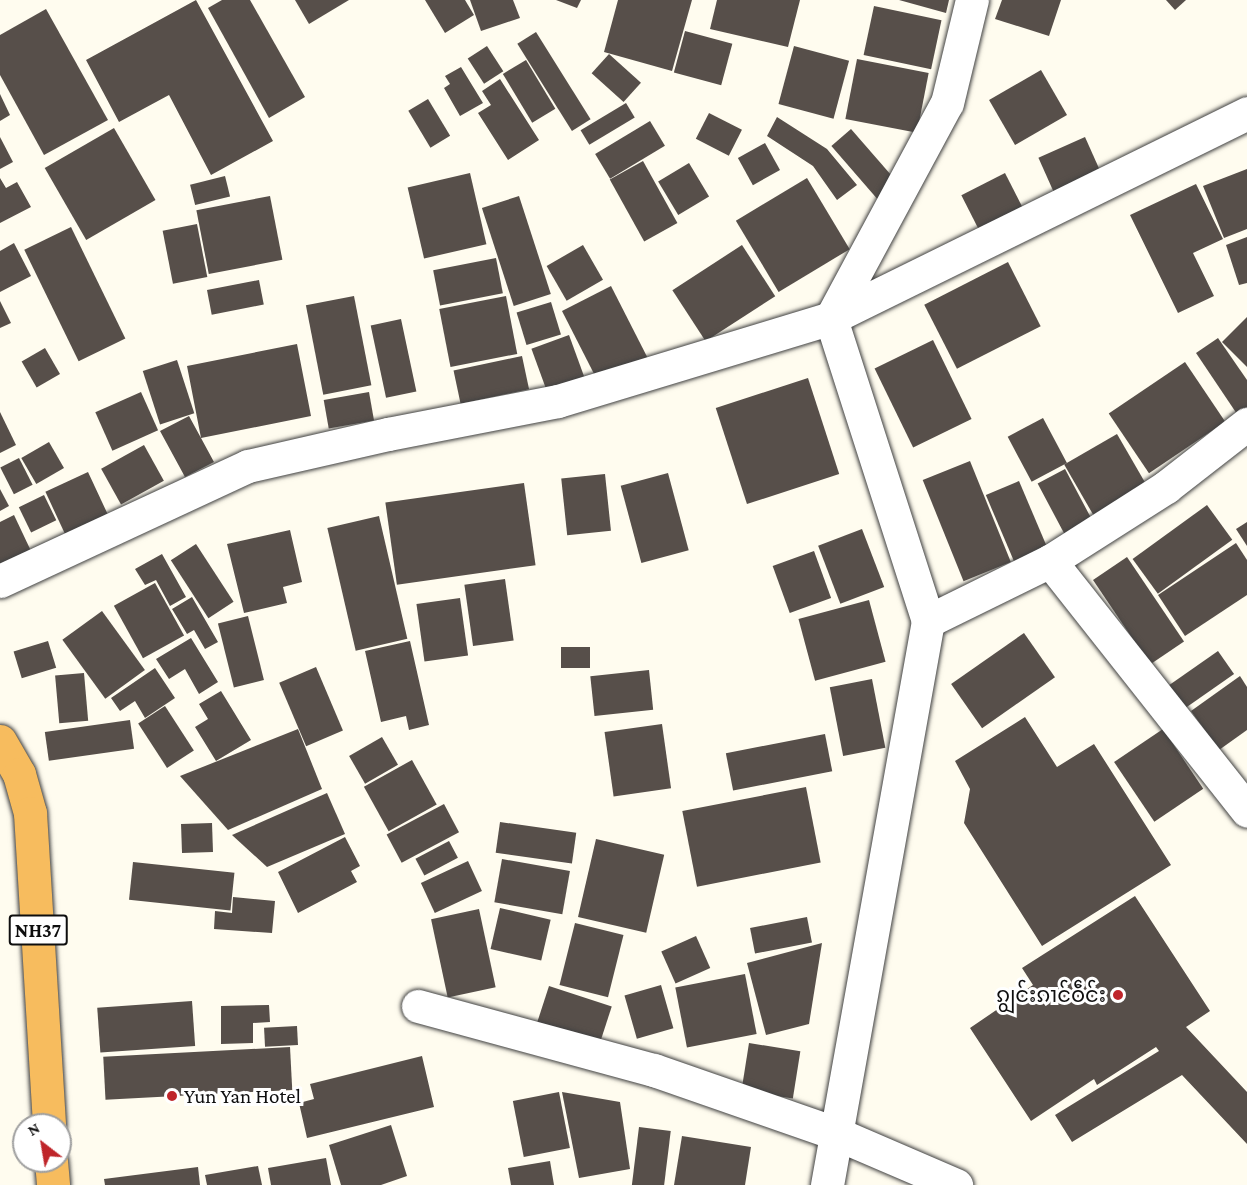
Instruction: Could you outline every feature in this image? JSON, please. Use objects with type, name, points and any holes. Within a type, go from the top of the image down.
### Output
[{"type":"highway","name":"NH37","points":[[0,741],[19,774],[30,813],[48,1113]]},
{"type":"street","points":[[827,1185],[928,621],[831,318],[947,103],[972,0]]},
{"type":"street","points":[[0,581],[248,466],[388,434],[558,401],[831,318],[1247,113]]},
{"type":"street","points":[[928,621],[1050,561],[1166,487],[1247,424]]},
{"type":"street","points":[[1050,561],[1247,810]]},
{"type":"street","points":[[418,1006],[654,1070],[835,1134],[956,1185]]},
{"type":"building","points":[[196,0],[273,141],[211,175],[169,95],[119,122],[86,60]]},
{"type":"building","points":[[222,0],[250,0],[305,97],[269,118],[208,8]]},
{"type":"building","points":[[295,0],[349,0],[309,24]]},
{"type":"building","points":[[425,0],[465,0],[474,15],[445,33]]},
{"type":"building","points":[[470,0],[513,0],[520,18],[481,31]]},
{"type":"building","points":[[556,0],[581,0],[577,8]]},
{"type":"building","points":[[618,0],[692,0],[672,71],[604,52]]},
{"type":"building","points":[[717,0],[800,0],[788,47],[710,29]]},
{"type":"building","points":[[899,0],[949,0],[946,13]]},
{"type":"building","points":[[1002,0],[1061,0],[1049,36],[995,19]]},
{"type":"building","points":[[1166,0],[1186,0],[1175,10]]},
{"type":"building","points":[[874,6],[941,20],[931,69],[864,55]]},
{"type":"building","points":[[46,9],[108,120],[44,155],[0,75],[0,35]]},
{"type":"building","points":[[685,31],[732,44],[721,85],[674,73]]},
{"type":"building","points":[[536,32],[591,119],[572,131],[517,44]]},
{"type":"building","points":[[487,46],[503,71],[484,84],[468,59]]},
{"type":"building","points":[[794,46],[849,61],[834,119],[778,104]]},
{"type":"building","points":[[609,54],[641,83],[624,102],[592,73]]},
{"type":"building","points":[[857,59],[929,73],[917,133],[845,119]]},
{"type":"building","points":[[526,60],[555,109],[532,123],[503,74]]},
{"type":"building","points":[[461,67],[483,103],[460,116],[444,88],[450,84],[445,76]]},
{"type":"building","points":[[1041,70],[1067,115],[1015,145],[989,100]]},
{"type":"building","points":[[500,79],[539,140],[508,160],[478,113],[491,105],[482,91]]},
{"type":"building","points":[[0,94],[10,115],[0,121]]},
{"type":"building","points":[[428,99],[450,136],[430,148],[408,111]]},
{"type":"building","points":[[626,103],[635,118],[589,145],[581,130]]},
{"type":"building","points":[[709,113],[742,130],[729,156],[696,139]]},
{"type":"building","points":[[777,117],[827,149],[857,185],[837,200],[813,166],[767,136]]},
{"type":"building","points":[[650,121],[665,146],[610,179],[595,154]]},
{"type":"building","points":[[114,128],[156,200],[86,240],[45,168]]},
{"type":"building","points":[[851,129],[899,184],[879,201],[831,146]]},
{"type":"building","points":[[0,137],[13,162],[0,169]]},
{"type":"building","points":[[1085,137],[1102,175],[1055,196],[1038,158]]},
{"type":"building","points":[[765,143],[780,170],[753,185],[738,158]]},
{"type":"building","points":[[643,161],[677,223],[644,242],[610,179]]},
{"type":"building","points":[[689,163],[709,196],[678,215],[658,182]]},
{"type":"building","points":[[1247,169],[1247,229],[1224,238],[1203,186]]},
{"type":"building","points":[[470,173],[486,244],[424,259],[408,187]]},
{"type":"building","points":[[1005,173],[1024,210],[980,233],[961,195]]},
{"type":"building","points":[[225,176],[230,196],[195,205],[190,185]]},
{"type":"building","points":[[0,178],[6,188],[17,182],[31,207],[0,223]]},
{"type":"building","points":[[807,178],[850,249],[779,292],[736,221]]},
{"type":"building","points":[[1196,184],[1223,239],[1193,253],[1214,296],[1178,313],[1130,215]]},
{"type":"building","points":[[270,196],[282,260],[209,274],[196,210]]},
{"type":"building","points":[[519,196],[551,294],[514,306],[482,208]]},
{"type":"building","points":[[197,224],[207,277],[173,284],[163,231]]},
{"type":"building","points":[[71,227],[125,338],[79,361],[24,250]]},
{"type":"building","points":[[1247,237],[1247,283],[1239,285],[1226,245]]},
{"type":"building","points":[[14,243],[31,276],[0,292],[0,251]]},
{"type":"building","points":[[583,245],[603,280],[567,301],[547,266]]},
{"type":"building","points":[[742,245],[775,296],[706,341],[672,290]]},
{"type":"building","points":[[496,258],[503,293],[440,306],[433,270]]},
{"type":"building","points":[[1008,262],[1041,326],[957,369],[924,305]]},
{"type":"building","points":[[259,280],[264,305],[212,315],[207,290]]},
{"type":"building","points":[[611,286],[647,357],[598,382],[562,311]]},
{"type":"building","points":[[354,296],[371,385],[323,395],[306,305]]},
{"type":"building","points":[[506,296],[517,354],[451,367],[439,309]]},
{"type":"building","points":[[0,301],[11,323],[0,328]]},
{"type":"building","points":[[551,302],[561,335],[527,345],[517,313]]},
{"type":"building","points":[[1247,317],[1247,367],[1222,342]]},
{"type":"building","points":[[401,319],[416,391],[386,398],[371,325]]},
{"type":"building","points":[[569,335],[584,377],[547,391],[531,349]]},
{"type":"building","points":[[1218,338],[1247,380],[1247,407],[1237,414],[1196,353]]},
{"type":"building","points":[[933,340],[972,419],[913,448],[875,368]]},
{"type":"building","points":[[297,344],[311,416],[201,438],[187,366]]},
{"type":"building","points":[[45,348],[60,374],[37,387],[22,362]]},
{"type":"building","points":[[522,356],[529,389],[461,404],[454,371]]},
{"type":"building","points":[[177,360],[194,413],[160,424],[143,371]]},
{"type":"building","points":[[1185,362],[1225,422],[1149,473],[1109,413]]},
{"type":"building","points":[[808,378],[839,474],[747,504],[716,408]]},
{"type":"building","points":[[141,392],[158,430],[112,451],[95,412]]},
{"type":"building","points":[[369,392],[374,421],[329,429],[324,400]]},
{"type":"building","points":[[0,412],[16,445],[0,453]]},
{"type":"building","points":[[189,416],[214,462],[185,477],[160,431]]},
{"type":"building","points":[[1043,418],[1067,463],[1032,482],[1008,437]]},
{"type":"building","points":[[1117,434],[1146,485],[1094,516],[1064,464]]},
{"type":"building","points":[[49,442],[64,468],[36,484],[21,458]]},
{"type":"building","points":[[144,445],[164,481],[121,505],[101,469]]},
{"type":"building","points":[[19,458],[33,485],[14,494],[0,468]]},
{"type":"building","points":[[970,461],[1011,562],[964,581],[923,480]]},
{"type":"building","points":[[1065,469],[1095,526],[1068,540],[1038,484]]},
{"type":"building","points":[[88,472],[108,515],[65,534],[45,492]]},
{"type":"building","points":[[668,473],[689,550],[641,563],[621,486]]},
{"type":"building","points":[[605,474],[611,531],[567,535],[561,479]]},
{"type":"building","points":[[1019,481],[1049,553],[1016,567],[986,495]]},
{"type":"building","points":[[524,483],[536,565],[397,585],[385,502]]},
{"type":"building","points":[[0,489],[9,506],[0,511]]},
{"type":"building","points":[[44,495],[56,520],[31,532],[19,507]]},
{"type":"building","points":[[1207,505],[1232,540],[1158,594],[1133,559]]},
{"type":"building","points":[[14,515],[31,551],[0,566],[0,522]]},
{"type":"building","points":[[379,516],[407,639],[356,651],[327,528]]},
{"type":"building","points":[[1247,522],[1247,546],[1236,529]]},
{"type":"building","points":[[862,529],[884,587],[840,604],[818,546]]},
{"type":"building","points":[[290,530],[302,582],[283,587],[287,603],[244,613],[227,544]]},
{"type":"building","points":[[1236,543],[1247,560],[1247,595],[1185,636],[1158,595]]},
{"type":"building","points":[[196,544],[234,602],[208,618],[171,560]]},
{"type":"building","points":[[814,551],[831,598],[790,613],[773,566]]},
{"type":"building","points":[[162,554],[186,597],[170,606],[156,580],[145,585],[135,569]]},
{"type":"building","points":[[1127,557],[1184,642],[1150,664],[1093,580]]},
{"type":"building","points":[[505,579],[514,640],[473,646],[464,585]]},
{"type":"building","points":[[155,583],[184,635],[143,658],[114,606]]},
{"type":"building","points":[[192,597],[218,642],[205,649],[194,630],[187,634],[172,609]]},
{"type":"building","points":[[460,598],[468,655],[425,662],[416,604]]},
{"type":"building","points":[[869,600],[886,662],[815,681],[798,619]]},
{"type":"building","points":[[102,611],[145,670],[105,699],[62,640]]},
{"type":"building","points":[[248,616],[264,680],[234,688],[218,623]]},
{"type":"building","points":[[1024,633],[1055,677],[982,728],[951,684]]},
{"type":"building","points":[[191,638],[218,682],[199,694],[185,669],[169,679],[156,659]]},
{"type":"building","points":[[48,641],[56,668],[22,678],[14,652]]},
{"type":"building","points":[[410,641],[429,725],[409,730],[406,716],[381,722],[365,651]]},
{"type":"building","points":[[561,647],[590,647],[590,668],[561,668]]},
{"type":"building","points":[[1218,651],[1234,674],[1183,709],[1167,687]]},
{"type":"building","points":[[316,667],[343,731],[306,746],[279,683]]},
{"type":"building","points":[[155,668],[175,698],[145,718],[135,701],[120,711],[111,698]]},
{"type":"building","points":[[649,670],[653,710],[595,716],[590,676]]},
{"type":"building","points":[[84,673],[88,721],[59,723],[55,676]]},
{"type":"building","points":[[1240,676],[1247,687],[1247,730],[1219,750],[1191,711]]},
{"type":"building","points":[[872,679],[885,748],[843,756],[830,687]]},
{"type":"building","points":[[221,691],[251,740],[216,761],[195,727],[208,719],[199,704]]},
{"type":"building","points":[[165,706],[194,750],[167,768],[138,723]]},
{"type":"building","points":[[1025,717],[1057,767],[1094,744],[1171,865],[1042,946],[964,823],[970,789],[955,761]]},
{"type":"building","points":[[130,720],[134,749],[49,761],[45,732]]},
{"type":"building","points":[[662,724],[671,788],[614,796],[605,732]]},
{"type":"building","points":[[298,729],[322,789],[228,830],[180,776]]},
{"type":"building","points":[[1163,729],[1203,789],[1154,822],[1114,762]]},
{"type":"building","points":[[825,734],[832,771],[733,791],[726,753]]},
{"type":"building","points":[[382,737],[398,765],[365,784],[349,756]]},
{"type":"building","points":[[412,760],[437,805],[389,831],[364,787]]},
{"type":"building","points":[[806,787],[821,863],[697,887],[682,811]]},
{"type":"building","points":[[327,793],[345,834],[267,867],[232,835]]},
{"type":"building","points":[[444,804],[459,832],[402,863],[387,835]]},
{"type":"building","points":[[500,822],[576,833],[572,863],[496,853]]},
{"type":"building","points":[[212,823],[213,852],[182,853],[181,824]]},
{"type":"building","points":[[345,837],[360,866],[351,871],[357,882],[298,913],[278,872]]},
{"type":"building","points":[[596,839],[664,855],[646,933],[578,917]]},
{"type":"building","points":[[449,841],[458,858],[424,876],[415,859]]},
{"type":"building","points":[[502,859],[570,871],[562,914],[494,902]]},
{"type":"building","points":[[468,861],[482,891],[435,913],[421,883]]},
{"type":"building","points":[[133,862],[234,873],[230,910],[129,900]]},
{"type":"building","points":[[1135,896],[1210,1011],[1186,1027],[1247,1092],[1247,1144],[1182,1075],[1072,1142],[1055,1115],[1159,1051],[1156,1047],[1097,1085],[1094,1079],[1031,1121],[970,1028],[1033,985],[1022,968]]},
{"type":"building","points":[[233,897],[275,901],[272,933],[214,929],[215,911],[232,913]]},
{"type":"building","points":[[500,908],[551,920],[541,961],[491,949]]},
{"type":"building","points":[[479,909],[496,987],[448,997],[431,919]]},
{"type":"building","points":[[807,917],[812,943],[755,954],[750,928]]},
{"type":"building","points":[[575,923],[624,935],[608,997],[560,985]]},
{"type":"building","points":[[696,936],[710,968],[676,983],[661,951]]},
{"type":"building","points":[[822,943],[809,1024],[766,1035],[747,963]]},
{"type":"building","points":[[745,974],[757,1034],[687,1047],[675,988]]},
{"type":"building","points":[[661,985],[673,1028],[637,1039],[624,995]]},
{"type":"building","points":[[549,986],[612,1006],[599,1045],[536,1025]]},
{"type":"building","points":[[192,1001],[195,1046],[100,1053],[97,1008]]},
{"type":"building","points":[[269,1005],[270,1022],[253,1023],[253,1043],[221,1044],[221,1006]]},
{"type":"building","points":[[297,1026],[298,1045],[265,1047],[264,1028]]},
{"type":"building","points":[[749,1043],[800,1051],[793,1099],[741,1090]]},
{"type":"building","points":[[290,1047],[292,1090],[106,1100],[103,1057]]},
{"type":"building","points":[[422,1056],[434,1107],[307,1138],[299,1103],[314,1099],[310,1084]]},
{"type":"building","points":[[559,1092],[570,1148],[524,1157],[513,1101]]},
{"type":"building","points":[[562,1092],[620,1102],[630,1169],[579,1178]]},
{"type":"building","points":[[391,1125],[407,1176],[381,1185],[341,1185],[329,1145]]},
{"type":"building","points":[[639,1127],[671,1131],[664,1185],[632,1185]]},
{"type":"building","points":[[682,1136],[751,1147],[745,1185],[674,1185]]},
{"type":"building","points":[[326,1158],[331,1185],[271,1185],[268,1168]]},
{"type":"building","points":[[550,1161],[554,1185],[511,1185],[508,1168]]},
{"type":"building","points":[[258,1166],[262,1185],[207,1185],[205,1175]]},
{"type":"building","points":[[198,1167],[200,1185],[105,1185],[104,1179]]},
{"type":"place","name":"ၵျွင်းၵၢင်ဝဵင်း","points":[[1118,995]]},
{"type":"place","name":"Yun Yan Hotel","points":[[172,1096]]}]
